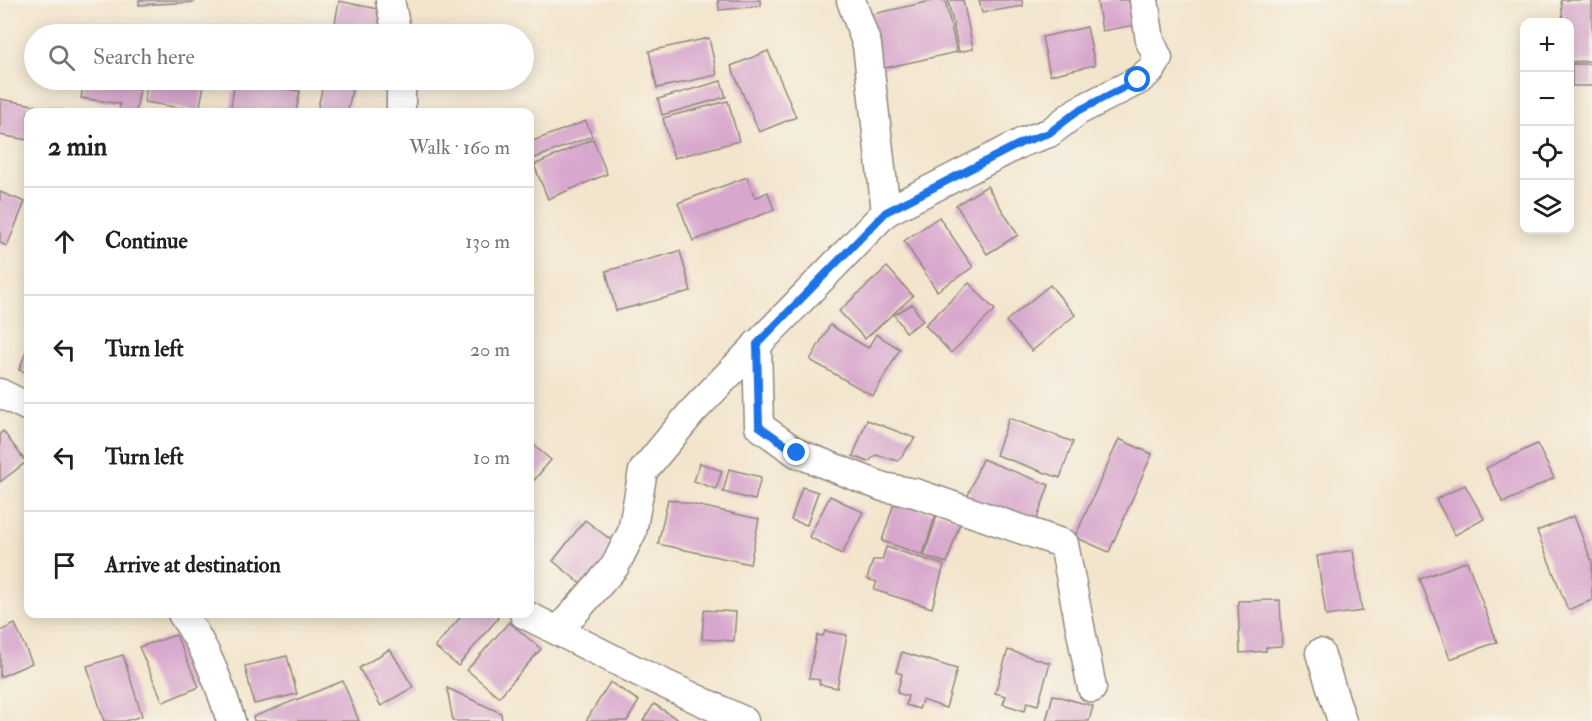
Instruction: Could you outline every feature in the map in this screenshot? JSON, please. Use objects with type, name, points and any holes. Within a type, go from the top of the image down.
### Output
[{"type":"street","points":[[390,0],[395,24]]},
{"type":"street","points":[[851,0],[867,45],[886,212]]},
{"type":"street","points":[[558,631],[615,566],[632,532],[643,471],[692,412],[886,212],[1023,142],[1049,133],[1078,111],[1138,80],[1152,69],[1158,58],[1150,41],[1144,0]]},
{"type":"street","points":[[401,90],[401,108]]},
{"type":"street","points":[[757,344],[759,426],[797,453],[882,487],[915,493],[1064,544],[1092,688]]},
{"type":"street","points":[[0,393],[24,405]]},
{"type":"street","points":[[185,618],[219,680],[231,721]]},
{"type":"street","points":[[532,618],[744,721]]},
{"type":"street","points":[[1320,653],[1342,721]]},
{"type":"building","points":[[139,0],[194,0],[194,2],[139,5]]},
{"type":"building","points":[[718,0],[760,0],[761,6],[719,10]]},
{"type":"building","points":[[945,0],[957,52],[880,69],[868,15]]},
{"type":"building","points":[[948,0],[963,0],[973,49],[959,52]]},
{"type":"building","points":[[979,0],[1022,0],[1023,6],[982,13]]},
{"type":"building","points":[[1097,0],[1132,0],[1136,25],[1102,31]]},
{"type":"building","points":[[1561,0],[1592,0],[1592,61],[1574,62],[1574,18],[1563,18]]},
{"type":"building","points":[[339,1],[388,11],[385,24],[335,24]]},
{"type":"building","points":[[1087,27],[1095,65],[1050,75],[1042,37]]},
{"type":"building","points":[[709,38],[717,75],[657,88],[649,51]]},
{"type":"building","points":[[768,51],[796,117],[759,132],[731,66]]},
{"type":"building","points":[[1574,64],[1592,64],[1592,86],[1574,86]]},
{"type":"building","points":[[721,81],[726,97],[662,115],[658,99]]},
{"type":"building","points":[[82,90],[139,90],[137,108],[119,108],[120,104],[81,98]]},
{"type":"building","points":[[146,90],[203,90],[200,108],[181,108],[144,102]]},
{"type":"building","points":[[234,90],[300,91],[297,108],[231,108]]},
{"type":"building","points":[[322,90],[352,90],[348,108],[318,108]]},
{"type":"building","points":[[0,99],[50,108],[24,108],[24,139],[0,135]]},
{"type":"building","points":[[728,101],[739,141],[674,158],[663,118]]},
{"type":"building","points":[[586,121],[592,136],[534,158],[534,140]]},
{"type":"building","points":[[593,139],[607,174],[548,199],[534,165]]},
{"type":"building","points":[[747,177],[755,198],[768,192],[774,210],[693,241],[678,203]]},
{"type":"building","points":[[987,186],[1018,235],[987,254],[956,205]]},
{"type":"building","points":[[0,192],[24,202],[24,204],[7,246],[0,243]]},
{"type":"building","points":[[939,217],[973,267],[937,291],[904,241]]},
{"type":"building","points":[[680,251],[691,291],[616,311],[606,271]]},
{"type":"building","points":[[887,267],[913,296],[865,339],[839,311]]},
{"type":"building","points":[[969,283],[995,310],[951,353],[925,325]]},
{"type":"building","points":[[1050,285],[1075,315],[1032,351],[1006,321]]},
{"type":"building","points":[[912,304],[923,321],[906,332],[894,315]]},
{"type":"building","points":[[830,325],[868,348],[876,334],[900,349],[873,396],[810,360]]},
{"type":"building","points":[[24,357],[24,372],[19,370]]},
{"type":"building","points":[[1009,418],[1073,442],[1060,478],[996,455]]},
{"type":"building","points":[[867,420],[915,438],[898,461],[876,455],[868,462],[853,456]]},
{"type":"building","points":[[3,431],[24,459],[24,464],[0,482],[0,434]]},
{"type":"building","points":[[1119,439],[1152,454],[1109,552],[1075,537]]},
{"type":"building","points":[[1537,444],[1554,478],[1503,503],[1486,468]]},
{"type":"building","points":[[534,445],[551,460],[534,480]]},
{"type":"building","points":[[982,459],[1049,485],[1035,524],[967,498]]},
{"type":"building","points":[[700,463],[722,471],[716,489],[694,481]]},
{"type":"building","points":[[729,469],[761,477],[755,500],[723,492]]},
{"type":"building","points":[[1465,485],[1484,519],[1455,535],[1436,499]]},
{"type":"building","points":[[802,487],[818,492],[807,525],[791,520]]},
{"type":"building","points":[[830,496],[863,512],[842,554],[809,537]]},
{"type":"building","points":[[668,499],[759,519],[750,564],[658,544]]},
{"type":"building","points":[[895,500],[936,514],[923,555],[882,541]]},
{"type":"building","points":[[938,512],[961,520],[947,563],[924,556]]},
{"type":"building","points":[[1574,516],[1592,562],[1592,600],[1568,610],[1537,531]]},
{"type":"building","points":[[585,520],[619,546],[586,588],[553,561]]},
{"type":"building","points":[[886,547],[944,565],[932,608],[874,590],[877,582],[867,579],[873,560],[882,560]]},
{"type":"building","points":[[1353,550],[1362,611],[1326,616],[1317,556]]},
{"type":"building","points":[[1467,561],[1497,642],[1450,659],[1420,579]]},
{"type":"building","points":[[1280,600],[1282,646],[1266,647],[1266,651],[1240,653],[1238,601]]},
{"type":"building","points":[[704,610],[736,612],[734,641],[702,639]]},
{"type":"building","points":[[460,618],[498,618],[458,666],[435,647]]},
{"type":"building","points":[[509,622],[541,649],[499,697],[467,670]]},
{"type":"building","points":[[15,624],[32,663],[0,677],[0,631]]},
{"type":"building","points":[[825,631],[847,635],[837,688],[819,684],[820,680],[809,678],[817,635],[823,636]]},
{"type":"building","points":[[176,635],[199,687],[163,702],[139,647]]},
{"type":"building","points":[[390,649],[413,687],[381,706],[359,668]]},
{"type":"building","points":[[1008,650],[1050,663],[1038,705],[1027,702],[1025,711],[1003,704],[1006,696],[995,693]]},
{"type":"building","points":[[902,652],[957,669],[946,708],[922,700],[919,709],[906,705],[908,696],[897,693],[902,674],[896,672]]},
{"type":"building","points":[[123,655],[142,716],[125,721],[104,721],[87,666]]},
{"type":"building","points":[[287,656],[297,694],[254,704],[245,666]]},
{"type":"building","points":[[343,681],[359,721],[254,721],[253,717]]},
{"type":"building","points":[[610,682],[639,701],[627,721],[586,721]]},
{"type":"building","points":[[447,688],[501,713],[502,721],[453,721]]},
{"type":"building","points":[[1053,695],[1093,706],[1089,721],[1046,721]]},
{"type":"building","points":[[654,704],[680,721],[643,721]]},
{"type":"route","points":[[797,453],[759,426],[757,344],[886,212],[1023,142],[1049,133],[1078,111],[1138,80]]}]
